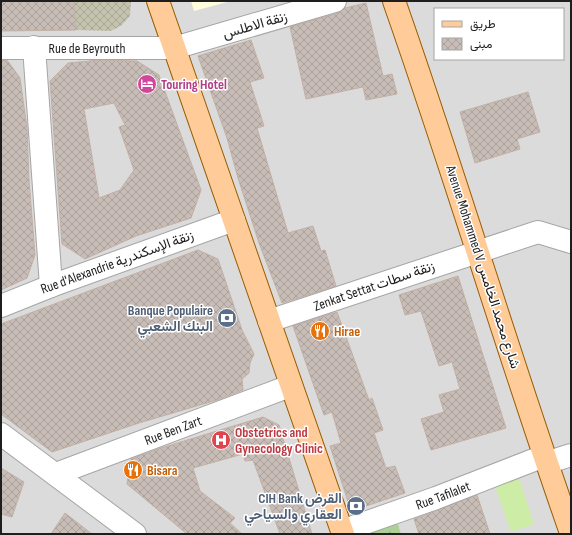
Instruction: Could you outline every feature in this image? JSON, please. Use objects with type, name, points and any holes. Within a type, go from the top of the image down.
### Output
[{"type":"main road","points":[[158,1],[270,321],[290,386],[342,533]]},
{"type":"main road","name":"Avenue Mohammed V شارع محمد الخامس","points":[[394,1],[435,118],[545,460],[571,533]]},
{"type":"street","name":"زنقة الاطلس","points":[[174,48],[335,1]]},
{"type":"street","name":"Rue de Beyrouth","points":[[1,48],[174,48]]},
{"type":"street","points":[[34,48],[51,286]]},
{"type":"street","name":"Rue d'Alexandrie زنقة الإسكندرية","points":[[1,306],[51,286],[234,220]]},
{"type":"street","name":"Zenkat Settat زنقة سطات","points":[[270,321],[538,232],[571,242]]},
{"type":"street","name":"Rue Ben Zart","points":[[56,474],[290,386]]},
{"type":"street","points":[[1,434],[135,534]]},
{"type":"street","name":"Rue Tafilalet","points":[[342,533],[545,460],[571,454]]},
{"type":"shaded area","points":[[1,1],[571,1],[571,534],[1,534]]},
{"type":"shaded area","points":[[74,1],[131,1],[130,16],[122,25],[111,31],[76,30]]},
{"type":"shaded area","points":[[191,1],[231,1],[194,11]]},
{"type":"green space","points":[[519,478],[534,524],[511,532],[495,486]]},
{"type":"green space","points":[[396,519],[401,534],[363,534]]},
{"type":"building","points":[[1,1],[74,1],[76,30],[1,31]]},
{"type":"building","points":[[366,3],[383,76],[392,74],[397,94],[366,100],[363,87],[306,99],[290,27],[338,13],[345,8]]},
{"type":"building","points":[[251,40],[264,78],[250,82],[264,126],[257,128],[288,233],[313,226],[321,251],[325,250],[336,286],[282,303],[259,243],[227,138],[198,56]]},
{"type":"building","points":[[1,60],[7,60],[20,78],[27,128],[29,180],[35,255],[27,278],[1,290]]},
{"type":"building","points":[[100,60],[137,61],[159,75],[201,190],[191,218],[136,236],[85,259],[62,244],[50,81],[68,63]],"holes":[[[114,103],[125,125],[119,127],[134,170],[120,190],[99,198],[84,109]]]},
{"type":"building","points":[[528,92],[540,132],[517,139],[520,149],[475,163],[460,112]]},
{"type":"building","points":[[198,250],[218,259],[242,330],[254,354],[250,363],[249,373],[242,379],[243,390],[217,400],[139,423],[52,452],[1,414],[1,324]]},
{"type":"building","points":[[458,276],[506,428],[431,450],[421,419],[444,412],[439,395],[460,389],[452,362],[439,366],[421,311],[405,315],[399,295]]},
{"type":"building","points":[[337,312],[369,400],[372,398],[383,430],[374,433],[386,468],[395,466],[405,493],[351,511],[330,446],[341,443],[332,412],[324,415],[293,326]]},
{"type":"building","points":[[263,417],[279,425],[312,534],[280,534],[253,460],[245,461],[243,454],[193,468],[200,491],[235,518],[230,523],[242,534],[187,534],[127,484],[131,459],[161,448]]},
{"type":"building","points":[[1,468],[24,482],[12,517],[1,514]]},
{"type":"building","points":[[477,495],[490,534],[419,534],[414,519]]},
{"type":"building","points":[[65,513],[92,534],[51,534]]},
{"type":"place","name":"Touring Hotel","points":[[147,84]]},
{"type":"place","name":"Banque Populaire البنك الشعبي","points":[[227,318]]},
{"type":"place","name":"Hirae","points":[[320,331]]},
{"type":"place","name":"Obstetrics and Gynecology Clinic","points":[[221,440]]},
{"type":"place","name":"Bisara","points":[[133,470]]},
{"type":"place","name":"CIH Bank القرض العقاري والسياحي","points":[[356,506]]}]
